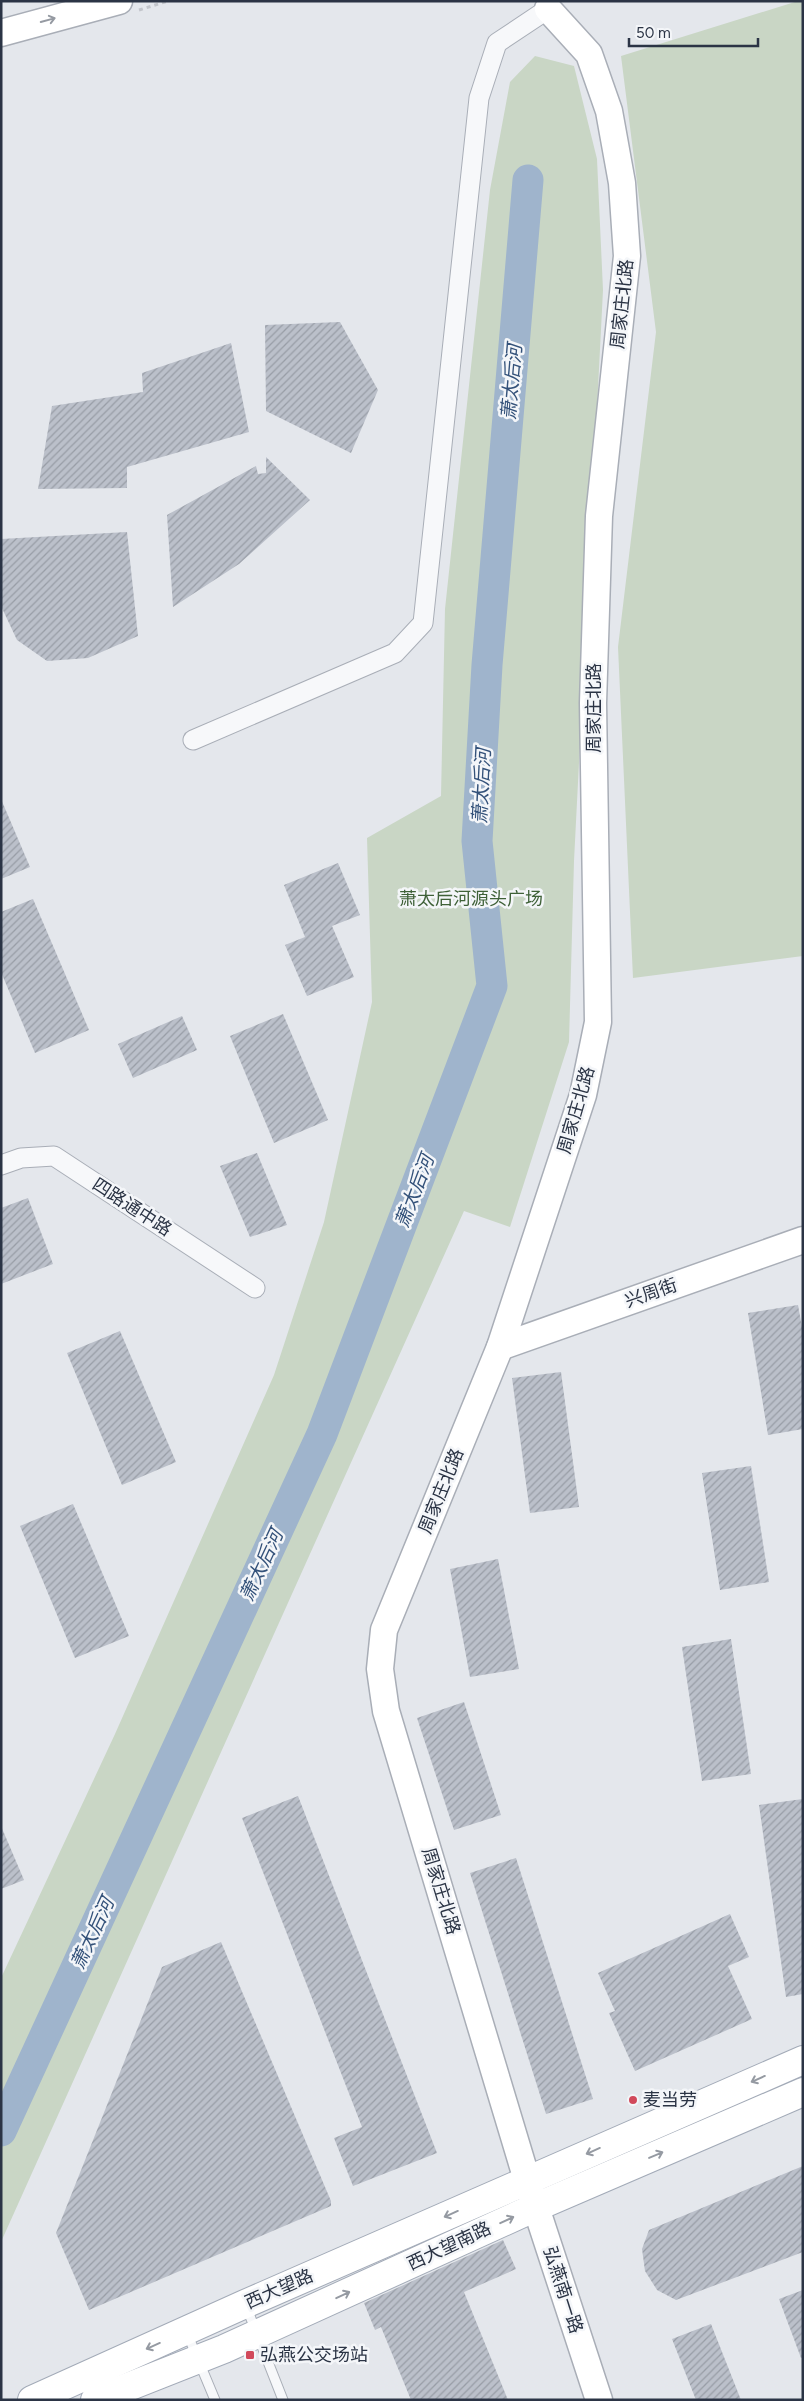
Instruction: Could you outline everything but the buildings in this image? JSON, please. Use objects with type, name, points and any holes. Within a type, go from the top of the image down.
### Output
[{"type":"main road","points":[[527,2180],[803,2060]]},
{"type":"main road","name":"西大望南路","points":[[96,2400],[224,2349],[536,2207],[803,2092]]},
{"type":"main road","name":"西大望路","points":[[36,2399],[245,2304],[527,2180]]},
{"type":"street","points":[[1,33],[119,1]]},
{"type":"street","points":[[193,740],[395,653],[423,624],[479,98],[497,43],[549,5]]},
{"type":"street","name":"周家庄北路","points":[[527,2180],[386,1711],[380,1669],[384,1630],[500,1347],[583,1095],[598,1022],[593,703],[599,516],[627,256],[622,183],[609,111],[589,54],[549,5]]},
{"type":"street","name":"四路通中路","points":[[1,1165],[22,1158],[54,1156],[255,1288]]},
{"type":"street","name":"兴周街","points":[[500,1347],[803,1240]]},
{"type":"street","name":"弘燕南一路","points":[[527,2180],[599,2400]]},
{"type":"lane","points":[[245,2304],[283,2400]]},
{"type":"lane","points":[[186,2331],[215,2400]]},
{"type":"green space","points":[[803,1],[803,956],[633,978],[618,647],[656,332],[621,56]]},
{"type":"green space","name":"萧太后河源头广场","points":[[535,56],[574,66],[597,159],[603,290],[574,861],[569,1042],[510,1227],[464,1211],[1,2242],[1,1978],[115,1734],[274,1375],[324,1222],[372,1002],[367,838],[441,796],[445,609],[490,190],[510,82]]},
{"type":"waterway","name":"萧太后河","points":[[1,2131],[322,1434],[492,986],[477,841],[487,665],[528,180]]},
{"type":"place","name":"麦当劳","points":[[633,2100]]},
{"type":"place","name":"弘燕公交场站","points":[[250,2355]]}]
